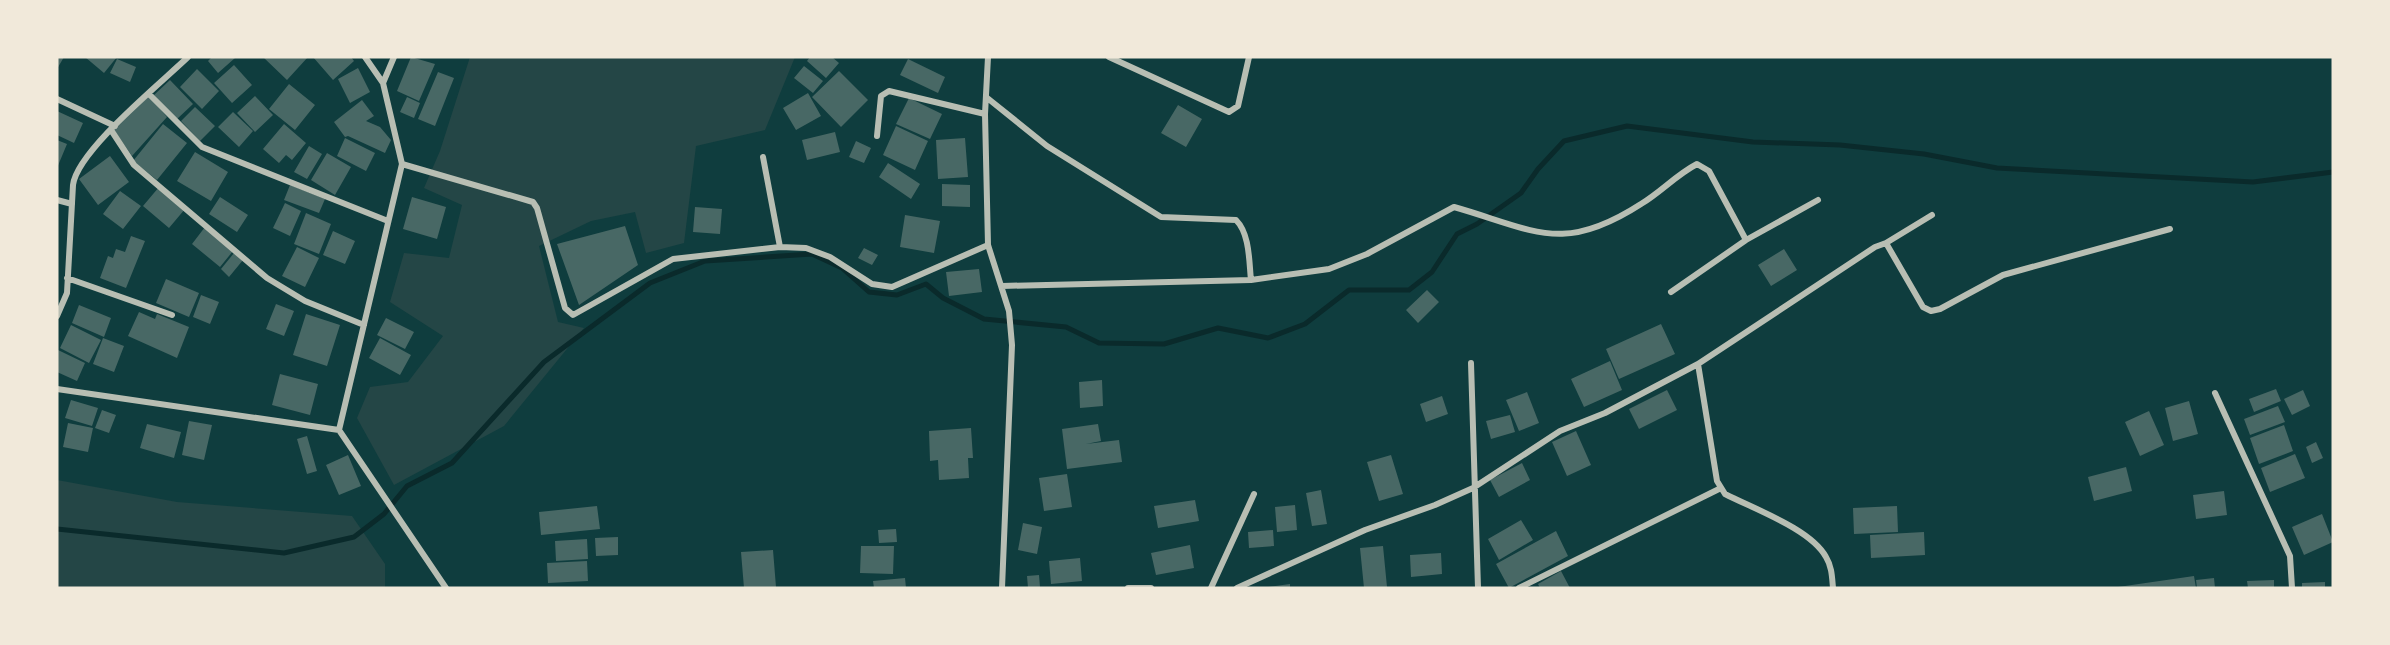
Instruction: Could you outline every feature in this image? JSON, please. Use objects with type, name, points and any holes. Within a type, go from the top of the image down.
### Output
[{"type":"street","points":[[57,316],[67,293],[74,176],[78,168],[113,128],[188,57]]},
{"type":"street","points":[[339,430],[402,164],[383,83],[365,57]]},
{"type":"street","points":[[383,83],[394,57]]},
{"type":"street","points":[[988,57],[985,114],[988,245],[1009,311],[1012,345],[1002,588]]},
{"type":"street","points":[[1109,57],[1229,112],[1238,106],[1249,57]]},
{"type":"street","points":[[877,136],[881,96],[889,91],[985,114]]},
{"type":"street","points":[[149,94],[202,147],[388,221]]},
{"type":"street","points":[[986,97],[1047,146],[1161,217],[1236,220],[1244,233],[1251,280]]},
{"type":"street","points":[[57,99],[113,128],[134,165],[267,278],[305,301],[364,325]]},
{"type":"street","points":[[763,157],[780,248]]},
{"type":"street","points":[[402,164],[533,202],[537,208],[565,308],[573,315],[673,259],[780,248],[814,251],[872,284],[892,287],[988,245]]},
{"type":"street","points":[[1002,286],[1251,280],[1329,269],[1367,254],[1454,207],[1499,222],[1562,236],[1594,230],[1642,204],[1682,171],[1697,164],[1709,171],[1746,240]]},
{"type":"street","points":[[57,200],[72,204]]},
{"type":"street","points":[[1671,292],[1746,240],[1818,200]]},
{"type":"street","points":[[1237,588],[1365,530],[1435,505],[1473,488],[1560,431],[1605,413],[1698,364],[1875,247],[1886,243],[1932,215]]},
{"type":"street","points":[[1886,243],[1923,306],[1931,311],[1940,309],[2003,275],[2170,229]]},
{"type":"street","points":[[67,278],[172,315]]},
{"type":"street","points":[[57,289],[67,293]]},
{"type":"street","points":[[1471,363],[1473,488],[1478,588]]},
{"type":"street","points":[[1698,364],[1717,481],[1721,488],[1725,494],[1811,538],[1828,559],[1832,570],[1833,588]]},
{"type":"street","points":[[57,389],[339,430],[446,588]]},
{"type":"street","points":[[2215,393],[2290,556],[2292,588]]},
{"type":"street","points":[[1519,588],[1721,488]]},
{"type":"street","points":[[1211,588],[1254,494]]},
{"type":"street","points":[[1128,588],[1151,588]]},
{"type":"shaded area","points":[[470,57],[795,57],[765,130],[696,146],[684,243],[646,253],[635,212],[591,221],[539,246],[558,322],[584,328],[504,426],[394,485],[357,418],[370,387],[408,382],[443,336],[390,302],[404,253],[449,258],[462,205],[424,188],[440,151]]},
{"type":"shaded area","points":[[57,480],[177,502],[352,516],[385,564],[385,588],[57,588]]},
{"type":"building","points":[[57,57],[64,57],[57,69]]},
{"type":"building","points":[[85,57],[117,57],[104,73]]},
{"type":"building","points":[[212,57],[235,58],[218,73],[208,61]]},
{"type":"building","points":[[263,57],[308,57],[287,80]]},
{"type":"building","points":[[313,57],[351,57],[354,61],[333,80]]},
{"type":"building","points":[[411,57],[435,64],[419,101],[397,91]]},
{"type":"building","points":[[810,57],[832,57],[839,63],[826,78],[807,61]]},
{"type":"building","points":[[117,59],[136,67],[130,82],[110,73]]},
{"type":"building","points":[[908,59],[945,77],[938,93],[900,75]]},
{"type":"building","points":[[234,65],[252,85],[232,103],[214,83]]},
{"type":"building","points":[[804,66],[823,81],[813,93],[794,78]]},
{"type":"building","points":[[358,68],[370,92],[350,103],[338,79]]},
{"type":"building","points":[[197,69],[219,91],[202,109],[180,87]]},
{"type":"building","points":[[839,71],[868,100],[841,127],[812,97]]},
{"type":"building","points":[[438,72],[454,78],[435,126],[418,119]]},
{"type":"building","points":[[170,80],[193,104],[176,120],[154,95]]},
{"type":"building","points":[[289,84],[315,105],[295,130],[269,109]]},
{"type":"building","points":[[808,93],[821,116],[796,130],[783,108]]},
{"type":"building","points":[[149,96],[167,117],[132,156],[114,130]]},
{"type":"building","points":[[255,96],[273,115],[255,132],[237,113]]},
{"type":"building","points":[[407,97],[420,103],[414,118],[400,112]]},
{"type":"building","points":[[909,98],[942,114],[930,139],[896,124]]},
{"type":"building","points":[[362,100],[374,116],[366,121],[380,127],[391,140],[385,153],[348,136],[345,137],[334,122]]},
{"type":"building","points":[[1178,105],[1202,119],[1186,147],[1161,133]]},
{"type":"building","points":[[195,107],[215,126],[200,141],[181,121]]},
{"type":"building","points":[[57,111],[83,123],[74,143],[57,135]]},
{"type":"building","points":[[233,112],[253,131],[239,147],[218,127]]},
{"type":"building","points":[[163,124],[187,143],[157,180],[133,161]]},
{"type":"building","points":[[284,124],[306,143],[292,160],[286,155],[279,163],[263,149]]},
{"type":"building","points":[[896,126],[928,141],[915,170],[883,155]]},
{"type":"building","points":[[835,132],[840,152],[807,160],[802,140]]},
{"type":"building","points":[[345,138],[375,153],[366,171],[337,156]]},
{"type":"building","points":[[965,138],[968,177],[938,179],[936,140]]},
{"type":"building","points":[[57,140],[67,144],[57,168]]},
{"type":"building","points":[[856,141],[871,148],[864,163],[849,157]]},
{"type":"building","points":[[309,146],[322,154],[307,179],[294,172]]},
{"type":"building","points":[[195,152],[228,172],[211,201],[177,181]]},
{"type":"building","points":[[327,153],[351,167],[335,195],[311,180]]},
{"type":"building","points":[[110,156],[129,182],[98,205],[79,179]]},
{"type":"building","points":[[888,163],[920,184],[911,199],[879,177]]},
{"type":"building","points":[[942,184],[970,185],[970,207],[942,206]]},
{"type":"building","points":[[290,185],[325,199],[319,213],[284,200]]},
{"type":"building","points":[[159,187],[185,209],[169,228],[143,206]]},
{"type":"building","points":[[120,191],[141,206],[123,229],[103,214]]},
{"type":"building","points":[[220,197],[248,215],[237,232],[209,214]]},
{"type":"building","points":[[412,197],[446,207],[437,239],[403,229]]},
{"type":"building","points":[[285,203],[301,211],[290,236],[273,228]]},
{"type":"building","points":[[695,207],[722,209],[720,234],[693,232]]},
{"type":"building","points":[[306,213],[331,224],[319,254],[294,244]]},
{"type":"building","points":[[905,215],[940,221],[934,253],[900,247]]},
{"type":"building","points":[[625,226],[638,265],[579,305],[557,244]]},
{"type":"building","points":[[205,227],[233,251],[220,267],[192,244]]},
{"type":"building","points":[[333,231],[355,241],[345,264],[323,255]]},
{"type":"building","points":[[131,236],[145,241],[126,288],[100,278],[108,256],[113,258],[116,249],[125,252]]},
{"type":"building","points":[[297,247],[319,258],[305,287],[282,276]]},
{"type":"building","points":[[864,248],[878,255],[872,265],[858,258]]},
{"type":"building","points":[[1784,249],[1797,270],[1771,286],[1758,265]]},
{"type":"building","points":[[234,253],[243,260],[229,277],[221,269]]},
{"type":"building","points":[[979,269],[982,292],[949,296],[946,272]]},
{"type":"building","points":[[166,279],[199,293],[189,317],[156,303]]},
{"type":"building","points":[[1427,290],[1439,302],[1418,323],[1406,310]]},
{"type":"building","points":[[201,295],[219,302],[210,324],[193,317]]},
{"type":"building","points":[[276,304],[294,311],[284,336],[266,329]]},
{"type":"building","points":[[79,305],[111,318],[104,337],[72,323]]},
{"type":"building","points":[[139,312],[155,319],[157,314],[189,327],[177,358],[128,336]]},
{"type":"building","points":[[306,314],[340,325],[327,366],[293,355]]},
{"type":"building","points":[[386,318],[414,332],[405,349],[377,335]]},
{"type":"building","points":[[1661,324],[1675,354],[1619,379],[1606,349]]},
{"type":"building","points":[[71,325],[101,340],[89,363],[60,348]]},
{"type":"building","points":[[103,338],[124,346],[114,372],[93,364]]},
{"type":"building","points":[[380,338],[411,355],[400,375],[369,358]]},
{"type":"building","points":[[58,350],[85,363],[77,381],[57,372]]},
{"type":"building","points":[[1610,361],[1622,390],[1584,407],[1571,379]]},
{"type":"building","points":[[280,374],[318,384],[310,415],[272,405]]},
{"type":"building","points":[[1102,380],[1103,406],[1080,408],[1079,382]]},
{"type":"building","points":[[2276,389],[2281,401],[2254,412],[2249,399]]},
{"type":"building","points":[[1667,390],[1677,410],[1639,429],[1629,409]]},
{"type":"building","points":[[2303,390],[2310,406],[2292,415],[2284,399]]},
{"type":"building","points":[[1527,392],[1539,423],[1519,431],[1506,400]]},
{"type":"building","points":[[1442,396],[1448,414],[1426,422],[1420,404]]},
{"type":"building","points":[[71,400],[98,408],[92,426],[65,418]]},
{"type":"building","points":[[2189,401],[2198,434],[2173,441],[2165,408]]},
{"type":"building","points":[[2278,406],[2285,422],[2250,435],[2244,419]]},
{"type":"building","points":[[102,410],[116,415],[109,433],[95,428]]},
{"type":"building","points":[[2149,411],[2164,445],[2140,456],[2125,422]]},
{"type":"building","points":[[1510,415],[1515,432],[1491,439],[1486,421]]},
{"type":"building","points":[[189,421],[212,425],[204,460],[182,455]]},
{"type":"building","points":[[68,423],[93,428],[88,452],[63,447]]},
{"type":"building","points":[[147,424],[181,432],[174,458],[140,448]]},
{"type":"building","points":[[1098,424],[1101,441],[1086,444],[1119,440],[1122,462],[1067,469],[1062,429]]},
{"type":"building","points":[[2284,425],[2293,451],[2259,464],[2250,438]]},
{"type":"building","points":[[971,428],[973,458],[968,458],[969,478],[939,480],[938,460],[930,461],[929,431]]},
{"type":"building","points":[[1576,431],[1591,465],[1567,476],[1552,442]]},
{"type":"building","points":[[307,436],[317,471],[307,474],[297,439]]},
{"type":"building","points":[[2316,442],[2323,458],[2312,463],[2306,447]]},
{"type":"building","points":[[2295,454],[2305,478],[2270,492],[2261,468]]},
{"type":"building","points":[[348,455],[361,486],[339,495],[326,465]]},
{"type":"building","points":[[1391,455],[1403,494],[1379,501],[1367,462]]},
{"type":"building","points":[[1522,463],[1530,480],[1499,497],[1490,480]]},
{"type":"building","points":[[2126,467],[2132,491],[2094,501],[2088,477]]},
{"type":"building","points":[[1067,474],[1072,507],[1044,511],[1039,478]]},
{"type":"building","points":[[1321,490],[1327,524],[1312,526],[1306,493]]},
{"type":"building","points":[[2224,491],[2227,515],[2196,519],[2193,495]]},
{"type":"building","points":[[1195,500],[1199,521],[1158,528],[1154,506]]},
{"type":"building","points":[[1295,505],[1297,530],[1277,532],[1275,507]]},
{"type":"building","points":[[597,506],[600,529],[541,535],[539,512]]},
{"type":"building","points":[[1897,506],[1898,532],[1854,534],[1853,508]]},
{"type":"building","points":[[2322,514],[2333,542],[2304,555],[2292,527]]},
{"type":"building","points":[[1521,520],[1533,540],[1499,560],[1488,539]]},
{"type":"building","points":[[1023,523],[1042,527],[1037,554],[1018,550]]},
{"type":"building","points":[[896,529],[897,542],[879,543],[878,530]]},
{"type":"building","points":[[1273,530],[1274,546],[1249,548],[1248,532]]},
{"type":"building","points":[[1556,531],[1568,556],[1509,588],[1496,564]]},
{"type":"building","points":[[1924,532],[1925,555],[1871,558],[1870,535]]},
{"type":"building","points":[[618,537],[618,555],[596,556],[595,538]]},
{"type":"building","points":[[587,539],[588,559],[556,561],[555,541]]},
{"type":"building","points":[[1190,545],[1194,568],[1156,575],[1151,553]]},
{"type":"building","points":[[861,546],[894,546],[893,574],[860,573]]},
{"type":"building","points":[[1383,546],[1387,587],[1364,588],[1360,548]]},
{"type":"building","points":[[773,550],[776,587],[744,588],[741,552]]},
{"type":"building","points":[[1441,553],[1442,574],[1411,577],[1410,555]]},
{"type":"building","points":[[1080,558],[1082,581],[1051,584],[1049,561]]},
{"type":"building","points":[[587,561],[588,581],[548,583],[547,563]]},
{"type":"building","points":[[1561,571],[1570,588],[1540,588],[1538,584]]},
{"type":"building","points":[[1039,575],[1040,587],[1028,588],[1027,576]]},
{"type":"building","points":[[2194,576],[2196,588],[2118,588],[2118,587]]},
{"type":"building","points":[[905,578],[906,588],[874,588],[873,581]]},
{"type":"building","points":[[2214,578],[2215,588],[2197,588],[2196,580]]},
{"type":"building","points":[[2274,580],[2274,588],[2248,588],[2247,581]]},
{"type":"building","points":[[2325,582],[2325,588],[2302,588],[2302,583]]},
{"type":"building","points":[[1290,584],[1290,588],[1268,588],[1268,587]]},
{"type":"waterway","points":[[57,529],[284,553],[354,537],[384,514],[407,486],[452,463],[544,362],[650,283],[705,261],[812,254],[842,268],[869,292],[897,295],[926,284],[943,298],[984,319],[1066,327],[1099,343],[1164,344],[1218,328],[1268,338],[1305,324],[1349,290],[1409,290],[1432,272],[1457,234],[1477,224],[1521,193],[1538,169],[1564,141],[1627,126],[1753,142],[1840,145],[1924,154],[1997,168],[2253,182],[2333,172]]}]
